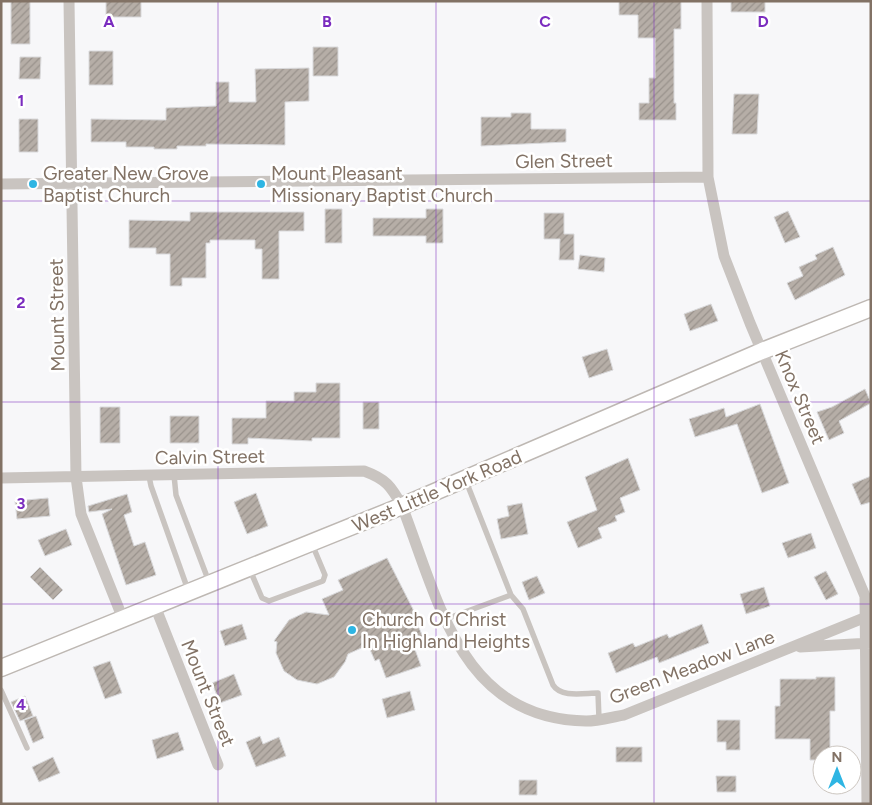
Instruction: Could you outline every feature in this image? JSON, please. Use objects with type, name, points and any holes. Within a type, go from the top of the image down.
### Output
[{"type":"street","name":"Mount Street","points":[[68,1],[76,477],[81,514],[123,620]]},
{"type":"street","name":"Knox Street","points":[[706,1],[708,177],[724,256],[864,596],[868,616],[867,804]]},
{"type":"street","name":"Glen Street","points":[[1,184],[708,177]]},
{"type":"street","name":"West Little York Road","points":[[1,668],[402,506],[762,351],[871,308]]},
{"type":"street","name":"Calvin Street","points":[[1,478],[364,471],[381,477],[393,489],[402,506]]},
{"type":"street","name":"Green Meadow Lane","points":[[402,506],[460,650],[495,691],[515,703],[550,716],[587,721],[624,715],[868,616]]},
{"type":"street","name":"Mount Street","points":[[155,606],[218,765]]},
{"type":"street","points":[[791,648],[868,643]]},
{"type":"lane","points":[[174,475],[176,495],[210,584]]},
{"type":"lane","points":[[149,476],[189,592]]},
{"type":"lane","points":[[465,479],[511,595],[523,609],[557,690],[598,693],[599,719]]},
{"type":"lane","points":[[249,568],[262,598],[269,601],[323,581],[325,575],[311,543]]},
{"type":"lane","points":[[446,619],[511,595]]},
{"type":"lane","points":[[1,690],[27,748]]},
{"type":"building","points":[[11,1],[30,1],[30,44],[11,44]]},
{"type":"building","points":[[106,1],[141,1],[141,17],[106,17]]},
{"type":"building","points":[[619,1],[681,1],[681,29],[674,29],[674,103],[676,103],[676,120],[639,120],[639,103],[649,103],[649,78],[655,78],[655,38],[638,38],[638,15],[619,15]]},
{"type":"building","points":[[731,1],[765,1],[765,12],[731,12]]},
{"type":"building","points":[[313,47],[338,47],[338,76],[313,76]]},
{"type":"building","points":[[89,51],[113,51],[113,85],[89,85]]},
{"type":"building","points":[[20,57],[41,57],[40,79],[19,79]]},
{"type":"building","points":[[309,68],[309,101],[285,102],[285,145],[206,144],[206,146],[177,146],[177,149],[154,149],[154,147],[126,147],[126,142],[91,142],[91,119],[166,120],[166,108],[216,106],[216,82],[229,82],[229,102],[256,102],[255,69]]},
{"type":"building","points":[[734,94],[759,94],[757,134],[732,134]]},
{"type":"building","points":[[511,113],[531,113],[531,129],[566,129],[566,142],[481,146],[481,117],[511,117]]},
{"type":"building","points":[[19,119],[38,119],[38,152],[19,152]]},
{"type":"building","points":[[325,209],[342,209],[342,243],[325,243]]},
{"type":"building","points":[[426,209],[443,209],[443,243],[426,243],[426,236],[373,236],[373,218],[426,218]]},
{"type":"building","points":[[788,211],[800,237],[785,243],[774,217]]},
{"type":"building","points":[[190,212],[304,212],[304,231],[279,231],[279,279],[262,279],[262,249],[255,249],[255,240],[210,240],[210,243],[206,243],[206,278],[182,278],[182,286],[170,286],[170,254],[156,254],[156,248],[129,248],[129,220],[190,221]]},
{"type":"building","points":[[544,213],[564,213],[564,234],[574,234],[574,260],[559,260],[560,239],[544,239]]},
{"type":"building","points":[[833,247],[845,275],[795,300],[787,283],[803,276],[799,267],[817,259],[815,255]]},
{"type":"building","points":[[580,255],[605,258],[604,272],[578,269]]},
{"type":"building","points":[[711,304],[718,321],[690,331],[684,314]]},
{"type":"building","points":[[607,349],[613,370],[589,378],[582,357]]},
{"type":"building","points":[[316,383],[340,383],[340,438],[312,438],[312,441],[248,438],[248,444],[232,444],[232,418],[266,418],[266,401],[294,401],[294,392],[316,392]]},
{"type":"building","points":[[865,389],[871,403],[839,421],[844,433],[829,440],[817,412],[832,407]]},
{"type":"building","points":[[363,402],[379,402],[379,429],[363,429]]},
{"type":"building","points":[[760,404],[789,483],[762,493],[737,424],[695,437],[689,419],[724,408],[726,417]]},
{"type":"building","points":[[100,407],[120,407],[120,443],[100,443]]},
{"type":"building","points":[[170,416],[199,416],[199,443],[170,443]]},
{"type":"building","points":[[628,458],[640,490],[620,498],[625,512],[615,516],[617,521],[598,528],[602,538],[578,548],[567,522],[597,510],[585,477]]},
{"type":"building","points":[[871,476],[871,502],[861,505],[852,484]]},
{"type":"building","points":[[256,493],[268,526],[247,534],[234,502]]},
{"type":"building","points":[[127,494],[132,512],[124,515],[134,546],[145,542],[156,575],[126,585],[102,514],[112,509],[89,512],[88,506]]},
{"type":"building","points":[[48,498],[50,516],[17,519],[15,501]]},
{"type":"building","points":[[522,503],[528,534],[501,539],[497,519],[509,516],[507,506]]},
{"type":"building","points":[[66,529],[72,545],[45,556],[38,540]]},
{"type":"building","points":[[811,533],[816,548],[788,558],[782,543]]},
{"type":"building","points":[[387,558],[421,625],[418,626],[424,639],[413,644],[421,666],[386,678],[379,659],[375,661],[368,645],[348,654],[345,662],[334,677],[317,684],[297,680],[284,671],[276,653],[277,642],[274,641],[289,620],[306,612],[329,615],[322,599],[343,590],[338,580]]},
{"type":"building","points":[[40,567],[63,590],[53,600],[30,577]]},
{"type":"building","points":[[826,571],[838,594],[826,600],[814,577]]},
{"type":"building","points":[[537,576],[545,593],[529,600],[522,582]]},
{"type":"building","points":[[764,587],[770,606],[746,614],[740,594]]},
{"type":"building","points":[[242,624],[247,639],[225,646],[220,631]]},
{"type":"building","points":[[702,624],[709,643],[659,663],[657,657],[616,673],[608,653],[633,643],[635,647],[667,634],[669,638]]},
{"type":"building","points":[[110,661],[122,693],[105,699],[93,667]]},
{"type":"building","points":[[234,674],[242,695],[220,703],[212,683]]},
{"type":"building","points":[[816,677],[835,677],[835,711],[830,711],[830,745],[812,745],[812,760],[810,760],[810,739],[775,739],[775,706],[780,706],[780,679],[816,679]]},
{"type":"building","points":[[410,691],[415,710],[387,718],[382,699]]},
{"type":"building","points":[[25,696],[33,716],[20,721],[11,702]]},
{"type":"building","points":[[36,716],[44,738],[33,743],[24,720]]},
{"type":"building","points":[[717,720],[740,720],[740,750],[726,750],[726,742],[717,742]]},
{"type":"building","points":[[178,732],[184,750],[157,759],[152,740]]},
{"type":"building","points":[[260,736],[263,744],[279,737],[286,756],[256,767],[246,742]]},
{"type":"building","points":[[616,747],[642,747],[642,762],[616,762]]},
{"type":"building","points":[[53,757],[60,773],[39,782],[32,767]]},
{"type":"building","points":[[716,776],[736,776],[736,792],[717,792]]},
{"type":"building","points":[[519,780],[537,780],[537,795],[519,795]]},
{"type":"place","name":"Greater New Grove Baptist Church","points":[[33,184]]},
{"type":"place","name":"Mount Pleasant Missionary Baptist Church","points":[[261,184]]},
{"type":"place","name":"Church Of Christ In Highland Heights","points":[[352,630]]}]
